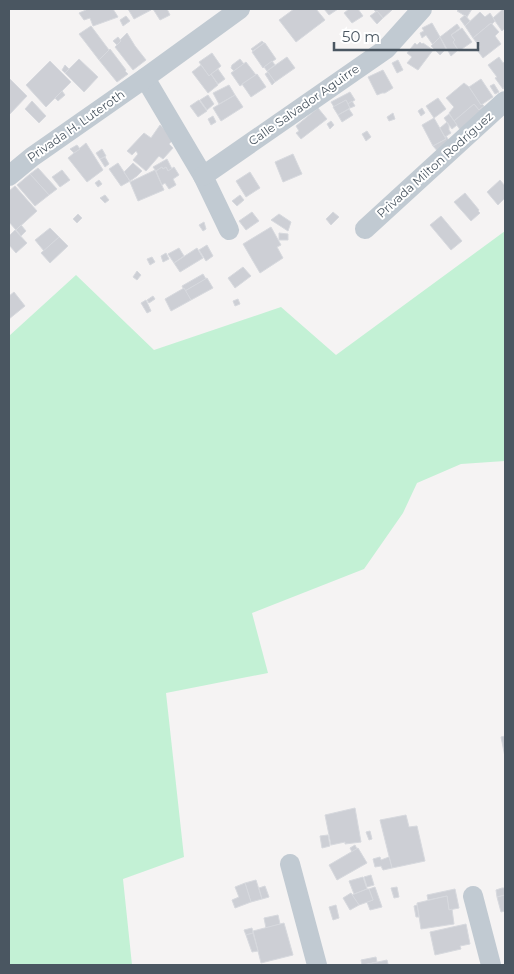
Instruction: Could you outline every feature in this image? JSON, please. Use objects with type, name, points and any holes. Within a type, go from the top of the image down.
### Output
[{"type":"street","name":"Privada H. Luteroth","points":[[9,176],[32,157],[240,9]]},
{"type":"street","name":"Calle Salvador Aguirre","points":[[203,176],[386,49],[422,9]]},
{"type":"street","points":[[145,78],[203,176],[229,230]]},
{"type":"street","name":"Privada Milton Rodríguez","points":[[365,229],[505,101]]},
{"type":"street","points":[[290,864],[317,965]]},
{"type":"street","points":[[473,896],[490,965]]},
{"type":"green space","points":[[505,231],[505,461],[461,464],[417,483],[403,513],[364,569],[252,613],[268,673],[166,693],[184,857],[123,879],[132,965],[9,965],[9,336],[76,275],[154,350],[281,307],[336,355]]},
{"type":"building","points":[[86,9],[113,9],[118,17],[93,26],[90,18],[84,20],[79,13]]},
{"type":"building","points":[[128,9],[150,9],[151,10],[134,19]]},
{"type":"building","points":[[153,9],[167,9],[170,15],[160,20]]},
{"type":"building","points":[[294,9],[316,9],[325,20],[296,42],[279,20]]},
{"type":"building","points":[[324,9],[338,9],[329,15]]},
{"type":"building","points":[[349,9],[358,9],[363,16],[352,23],[344,13]]},
{"type":"building","points":[[373,9],[390,9],[392,10],[383,18]]},
{"type":"building","points":[[459,9],[472,9],[467,17],[457,11]]},
{"type":"building","points":[[505,9],[505,28],[502,31],[493,18]]},
{"type":"building","points":[[377,11],[383,18],[377,24],[370,16]]},
{"type":"building","points":[[480,12],[485,17],[490,13],[495,21],[473,38],[465,26]]},
{"type":"building","points":[[465,15],[470,21],[465,26],[460,19]]},
{"type":"building","points":[[126,16],[130,21],[123,26],[120,20]]},
{"type":"building","points":[[432,23],[440,37],[433,45],[426,35],[422,38],[420,33],[424,31],[422,28]]},
{"type":"building","points":[[491,23],[499,32],[495,36],[501,44],[483,58],[477,50],[480,47],[473,38]]},
{"type":"building","points":[[457,24],[460,28],[451,35],[455,40],[453,42],[458,50],[451,56],[440,37]]},
{"type":"building","points":[[91,26],[109,50],[99,60],[79,34]]},
{"type":"building","points":[[462,28],[472,42],[459,51],[451,35]]},
{"type":"building","points":[[127,33],[146,60],[133,70],[115,47]]},
{"type":"building","points":[[118,37],[121,41],[117,45],[113,41]]},
{"type":"building","points":[[440,37],[446,49],[440,55],[431,46]]},
{"type":"building","points":[[262,41],[264,43],[253,51],[251,49]]},
{"type":"building","points":[[420,42],[433,50],[418,70],[407,63],[412,57],[407,53],[415,43],[417,45]]},
{"type":"building","points":[[264,43],[276,59],[263,68],[252,52]]},
{"type":"building","points":[[110,49],[128,74],[117,82],[99,60]]},
{"type":"building","points":[[212,53],[221,66],[209,76],[199,62]]},
{"type":"building","points":[[287,57],[295,68],[275,82],[267,71]]},
{"type":"building","points":[[499,57],[503,63],[505,61],[505,86],[503,89],[488,65]]},
{"type":"building","points":[[79,59],[98,77],[84,92],[65,73]]},
{"type":"building","points":[[240,59],[244,64],[234,71],[231,68],[232,65]]},
{"type":"building","points":[[398,60],[403,70],[397,73],[392,63]]},
{"type":"building","points":[[50,61],[71,82],[46,107],[26,85]]},
{"type":"building","points":[[272,61],[275,65],[267,71],[264,67]]},
{"type":"building","points":[[246,62],[256,75],[240,86],[231,73]]},
{"type":"building","points":[[65,65],[69,69],[65,73],[62,70]]},
{"type":"building","points":[[201,65],[209,76],[211,74],[218,85],[208,93],[192,72]]},
{"type":"building","points":[[218,69],[225,79],[218,84],[211,74]]},
{"type":"building","points":[[383,70],[393,88],[377,95],[368,77]]},
{"type":"building","points":[[268,72],[275,82],[272,85],[265,74]]},
{"type":"building","points":[[257,74],[266,87],[251,97],[242,84]]},
{"type":"building","points":[[10,79],[27,96],[9,115],[9,81]]},
{"type":"building","points":[[481,79],[493,97],[481,105],[469,87]]},
{"type":"building","points":[[464,83],[469,87],[481,105],[484,106],[479,110],[474,104],[454,121],[449,113],[454,107],[446,98]]},
{"type":"building","points":[[494,84],[499,92],[495,94],[490,86]]},
{"type":"building","points":[[229,85],[235,95],[219,104],[213,93]]},
{"type":"building","points":[[62,91],[65,95],[58,101],[55,98]]},
{"type":"building","points":[[350,92],[355,100],[348,104],[346,100],[334,107],[331,102]]},
{"type":"building","points":[[208,95],[214,104],[207,110],[200,100]]},
{"type":"building","points":[[235,95],[243,107],[221,121],[213,108]]},
{"type":"building","points":[[438,98],[446,109],[434,118],[426,106]]},
{"type":"building","points":[[199,100],[207,111],[198,117],[190,106]]},
{"type":"building","points":[[346,100],[350,108],[338,115],[333,107]]},
{"type":"building","points":[[32,101],[46,116],[39,123],[25,109]]},
{"type":"building","points":[[352,101],[355,106],[350,108],[348,104]]},
{"type":"building","points":[[474,104],[479,110],[484,106],[489,113],[463,134],[454,121]]},
{"type":"building","points":[[318,108],[327,119],[301,139],[296,133],[299,131],[296,126]]},
{"type":"building","points":[[422,108],[425,113],[421,116],[418,111]]},
{"type":"building","points":[[349,109],[353,115],[342,122],[338,115]]},
{"type":"building","points":[[393,113],[395,119],[389,121],[387,117]]},
{"type":"building","points":[[449,114],[457,125],[452,129],[444,118]]},
{"type":"building","points":[[213,116],[216,122],[211,125],[208,119]]},
{"type":"building","points":[[434,118],[446,139],[433,146],[422,125]]},
{"type":"building","points":[[331,121],[334,125],[330,129],[327,124]]},
{"type":"building","points":[[447,122],[451,133],[445,137],[440,128]]},
{"type":"building","points":[[160,125],[170,134],[173,140],[169,144],[173,148],[163,159],[159,156],[146,171],[133,160],[138,154],[136,151],[132,155],[127,151],[144,133],[151,138]]},
{"type":"building","points":[[367,131],[371,137],[366,141],[362,134]]},
{"type":"building","points":[[446,136],[450,142],[446,161],[433,146],[446,139]]},
{"type":"building","points":[[86,143],[103,170],[87,182],[68,158]]},
{"type":"building","points":[[77,145],[80,149],[74,153],[70,149]]},
{"type":"building","points":[[102,149],[106,156],[100,159],[96,153]]},
{"type":"building","points":[[293,154],[302,174],[283,182],[275,162]]},
{"type":"building","points":[[105,157],[109,164],[105,167],[100,159]]},
{"type":"building","points":[[167,159],[172,169],[168,171],[166,167],[163,169],[162,167],[156,171],[153,167]]},
{"type":"building","points":[[118,163],[130,181],[121,186],[109,169]]},
{"type":"building","points":[[133,163],[142,171],[130,181],[124,172]]},
{"type":"building","points":[[162,167],[163,169],[166,167],[168,171],[174,167],[179,175],[173,179],[176,185],[169,189],[165,183],[162,185],[156,171]]},
{"type":"building","points":[[38,168],[57,189],[49,195],[30,174]]},
{"type":"building","points":[[62,170],[70,180],[60,187],[52,177]]},
{"type":"building","points":[[155,170],[164,190],[138,201],[130,182]]},
{"type":"building","points":[[250,172],[260,188],[246,197],[236,181]]},
{"type":"building","points":[[30,174],[49,195],[35,206],[17,185]]},
{"type":"building","points":[[99,180],[102,184],[98,187],[95,183]]},
{"type":"building","points":[[500,180],[505,186],[505,198],[498,205],[487,192]]},
{"type":"building","points":[[15,186],[37,211],[16,230],[9,222],[9,191]]},
{"type":"building","points":[[465,193],[480,213],[471,221],[454,202]]},
{"type":"building","points":[[105,195],[109,200],[105,203],[100,198]]},
{"type":"building","points":[[240,195],[244,200],[237,206],[232,201]]},
{"type":"building","points":[[252,212],[259,221],[246,230],[239,221]]},
{"type":"building","points":[[333,212],[339,217],[331,225],[326,219]]},
{"type":"building","points":[[78,214],[82,218],[77,223],[73,219]]},
{"type":"building","points":[[279,214],[291,222],[288,231],[271,220]]},
{"type":"building","points":[[441,216],[462,241],[451,250],[430,225]]},
{"type":"building","points":[[204,222],[206,229],[203,231],[199,225]]},
{"type":"building","points":[[21,225],[26,231],[21,236],[16,230]]},
{"type":"building","points":[[271,227],[281,245],[277,247],[283,258],[260,273],[243,244]]},
{"type":"building","points":[[50,228],[59,237],[44,251],[35,240]]},
{"type":"building","points":[[15,230],[27,243],[16,253],[9,245],[9,236]]},
{"type":"building","points":[[279,233],[288,234],[288,240],[279,240]]},
{"type":"building","points":[[59,237],[68,246],[50,263],[41,253]]},
{"type":"building","points":[[207,245],[213,256],[206,261],[199,250]]},
{"type":"building","points":[[179,248],[184,256],[174,263],[168,254]]},
{"type":"building","points":[[197,248],[203,258],[180,272],[174,263]]},
{"type":"building","points":[[166,253],[169,259],[163,262],[161,256]]},
{"type":"building","points":[[152,257],[155,262],[150,265],[147,259]]},
{"type":"building","points":[[243,267],[251,276],[235,288],[228,278]]},
{"type":"building","points":[[137,271],[141,275],[137,280],[133,277]]},
{"type":"building","points":[[203,274],[206,279],[185,291],[182,286]]},
{"type":"building","points":[[207,278],[213,288],[191,300],[185,291]]},
{"type":"building","points":[[184,288],[191,300],[171,311],[165,299]]},
{"type":"building","points":[[14,292],[25,306],[9,319],[9,296]]},
{"type":"building","points":[[153,296],[155,299],[149,303],[147,300]]},
{"type":"building","points":[[238,299],[240,304],[235,306],[233,301]]},
{"type":"building","points":[[146,300],[151,311],[147,313],[141,303]]},
{"type":"building","points":[[505,736],[505,757],[501,737]]},
{"type":"building","points":[[355,808],[361,842],[345,844],[345,842],[331,845],[325,815]]},
{"type":"building","points":[[406,815],[409,827],[417,826],[425,861],[392,868],[380,820]]},
{"type":"building","points":[[370,831],[372,839],[369,840],[366,832]]},
{"type":"building","points":[[328,835],[330,846],[322,848],[320,836]]},
{"type":"building","points":[[355,845],[357,849],[352,852],[350,848]]},
{"type":"building","points":[[358,848],[367,863],[337,880],[329,865]]},
{"type":"building","points":[[380,857],[381,860],[389,857],[392,868],[383,870],[381,866],[375,867],[373,859]]},
{"type":"building","points":[[371,875],[374,885],[367,887],[364,877]]},
{"type":"building","points":[[363,877],[367,889],[354,894],[349,881]]},
{"type":"building","points":[[256,880],[262,899],[251,902],[245,883]]},
{"type":"building","points":[[245,883],[251,902],[235,908],[232,900],[239,897],[235,887]]},
{"type":"building","points":[[265,886],[269,897],[262,899],[259,888]]},
{"type":"building","points":[[375,887],[382,907],[370,910],[367,902],[373,900],[369,889]]},
{"type":"building","points":[[397,887],[399,897],[394,898],[391,888]]},
{"type":"building","points":[[505,888],[505,895],[497,897],[496,890]]},
{"type":"building","points":[[369,889],[373,900],[359,905],[352,895]]},
{"type":"building","points":[[455,889],[459,908],[449,910],[447,896],[428,900],[427,895]]},
{"type":"building","points":[[351,893],[359,905],[350,910],[343,898]]},
{"type":"building","points":[[505,895],[505,911],[501,912],[497,897]]},
{"type":"building","points":[[447,896],[449,910],[452,909],[454,924],[421,929],[417,903]]},
{"type":"building","points":[[336,905],[339,918],[333,920],[329,907]]},
{"type":"building","points":[[417,905],[419,917],[416,917],[414,906]]},
{"type":"building","points":[[278,915],[280,924],[266,928],[264,918]]},
{"type":"building","points":[[284,923],[293,955],[261,963],[253,931]]},
{"type":"building","points":[[466,924],[470,944],[460,946],[461,949],[435,955],[430,932]]},
{"type":"building","points":[[252,928],[253,933],[246,935],[244,930]]},
{"type":"building","points":[[253,933],[258,951],[252,952],[246,935]]},
{"type":"building","points":[[376,957],[377,962],[362,965],[361,960]]},
{"type":"building","points":[[387,960],[388,964],[384,965],[364,965]]}]
